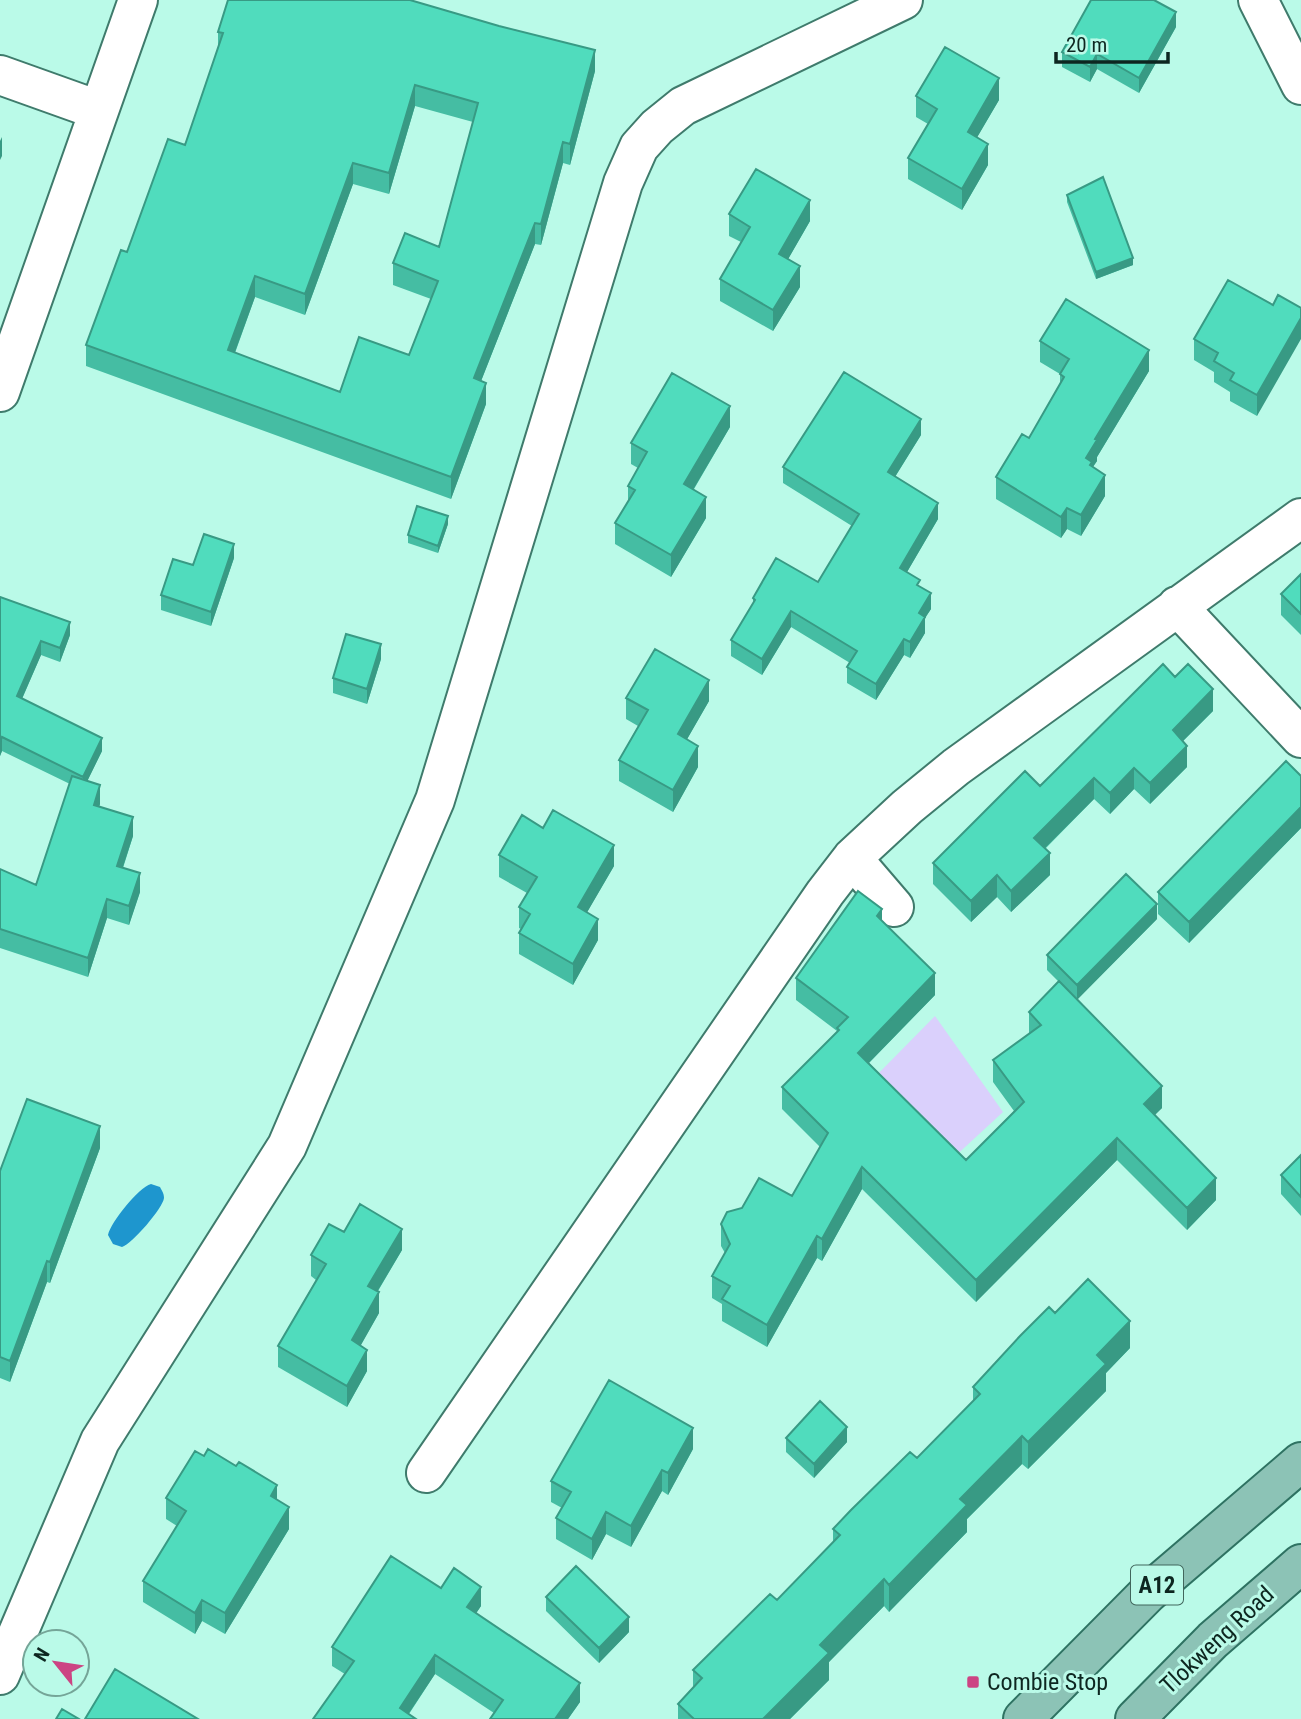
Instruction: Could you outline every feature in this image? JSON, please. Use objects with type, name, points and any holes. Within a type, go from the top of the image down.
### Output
[{"type":"main road","name":"A12","points":[[1023,1719],[1148,1593],[1301,1462]]},
{"type":"main road","name":"Tlokweng Road","points":[[1135,1719],[1213,1640],[1301,1564]]},
{"type":"street","points":[[2,382],[138,0]]},
{"type":"street","points":[[0,1675],[100,1441],[287,1146],[435,800],[624,183],[639,147],[657,127],[684,106],[903,0]]},
{"type":"street","points":[[1258,0],[1301,85]]},
{"type":"street","points":[[0,75],[98,110]]},
{"type":"street","points":[[426,1473],[825,892],[852,858],[907,807],[956,767],[1301,518]]},
{"type":"street","points":[[1178,606],[1301,738]]},
{"type":"street","points":[[852,858],[894,907]]},
{"type":"shaded area","points":[[935,1016],[1003,1112],[951,1160],[870,1082]]},
{"type":"water","points":[[151,1184],[160,1187],[164,1198],[162,1203],[153,1217],[127,1244],[122,1247],[113,1244],[108,1235],[114,1222],[132,1198]]},
{"type":"building","points":[[228,0],[410,0],[595,50],[570,144],[563,142],[541,224],[535,223],[474,378],[486,383],[451,477],[86,345],[121,250],[127,252],[168,139],[185,145],[223,33],[218,32]],"holes":[[[415,85],[478,103],[439,247],[405,233],[393,263],[438,281],[409,355],[359,337],[340,392],[228,350],[255,276],[305,294],[353,163],[389,173]]]},
{"type":"building","points":[[1091,0],[1154,0],[1176,12],[1139,78],[1097,54],[1090,67],[1062,52]]},
{"type":"building","points":[[945,47],[999,78],[968,132],[988,144],[962,189],[908,158],[937,109],[916,96]]},
{"type":"building","points":[[756,169],[810,200],[779,254],[800,266],[773,310],[720,279],[750,227],[729,214]]},
{"type":"building","points":[[1103,177],[1133,258],[1096,272],[1067,195]]},
{"type":"building","points":[[1228,280],[1273,305],[1278,295],[1301,308],[1301,318],[1257,395],[1230,380],[1234,373],[1214,361],[1218,353],[1194,339]]},
{"type":"building","points":[[1066,299],[1149,350],[1086,458],[1092,462],[1090,465],[1105,475],[1081,515],[1067,508],[1061,517],[996,477],[1022,434],[1029,438],[1064,377],[1060,374],[1069,359],[1040,341]]},
{"type":"building","points":[[844,372],[921,419],[888,472],[938,503],[900,568],[920,580],[917,585],[931,593],[919,613],[925,617],[910,642],[904,639],[876,684],[847,667],[857,651],[791,611],[762,659],[731,640],[776,558],[818,582],[859,514],[783,467]]},
{"type":"building","points":[[672,373],[730,406],[684,484],[706,497],[671,555],[615,523],[635,490],[628,486],[647,452],[631,443]]},
{"type":"building","points":[[417,506],[448,516],[438,546],[408,535]]},
{"type":"building","points":[[204,534],[234,544],[211,612],[161,595],[173,559],[193,565]]},
{"type":"building","points":[[1301,574],[1301,614],[1281,594]]},
{"type":"building","points":[[0,597],[70,622],[60,648],[41,641],[17,696],[102,738],[83,777],[2,737],[0,742]]},
{"type":"building","points":[[346,634],[381,644],[367,689],[333,678]]},
{"type":"building","points":[[655,649],[709,680],[678,734],[698,746],[673,790],[619,760],[648,710],[626,698]]},
{"type":"building","points":[[1163,664],[1175,677],[1188,664],[1213,689],[1173,730],[1187,746],[1150,783],[1134,768],[1110,793],[1094,778],[1034,838],[1050,853],[1011,891],[997,875],[971,901],[933,863],[1025,771],[1040,786]]},
{"type":"building","points":[[1286,761],[1301,776],[1301,807],[1189,922],[1158,892]]},
{"type":"building","points":[[72,776],[100,785],[94,805],[133,817],[117,866],[140,873],[129,906],[107,899],[88,958],[0,929],[0,869],[36,885]]},
{"type":"building","points":[[553,810],[614,845],[578,907],[598,919],[573,964],[519,933],[530,914],[519,907],[537,877],[499,855],[522,815],[543,828]]},
{"type":"building","points":[[1126,874],[1157,904],[1077,985],[1047,955]]},
{"type":"building","points":[[858,891],[882,909],[877,916],[935,973],[858,1053],[966,1160],[1024,1102],[993,1060],[1041,1025],[1029,1012],[1059,981],[1162,1086],[1144,1104],[1216,1178],[1187,1208],[1117,1138],[976,1280],[862,1167],[822,1239],[817,1236],[767,1325],[722,1299],[730,1286],[712,1276],[730,1244],[721,1224],[727,1212],[742,1208],[759,1178],[792,1196],[828,1133],[782,1087],[839,1030],[837,1028],[848,1017],[796,978]]},
{"type":"building","points":[[27,1099],[100,1126],[10,1361],[0,1357],[0,1171]]},
{"type":"building","points":[[1301,1155],[1301,1197],[1281,1175]]},
{"type":"building","points":[[360,1204],[402,1229],[368,1286],[379,1292],[352,1340],[367,1350],[347,1386],[278,1346],[326,1264],[311,1255],[329,1224],[344,1232]]},
{"type":"building","points":[[1088,1279],[1130,1321],[1097,1355],[1106,1364],[1028,1442],[1022,1436],[960,1499],[967,1505],[889,1585],[884,1579],[820,1645],[829,1653],[763,1719],[694,1719],[678,1704],[702,1678],[693,1670],[770,1594],[777,1600],[840,1535],[833,1529],[851,1510],[910,1452],[917,1458],[980,1394],[973,1387],[1020,1336],[1049,1307],[1055,1313]]},
{"type":"building","points":[[609,1380],[693,1428],[668,1473],[662,1470],[631,1526],[606,1512],[592,1539],[556,1518],[571,1492],[551,1481]]},
{"type":"building","points":[[820,1401],[847,1427],[814,1464],[786,1438]]},
{"type":"building","points":[[208,1449],[236,1466],[239,1462],[277,1485],[271,1496],[289,1507],[225,1613],[202,1600],[195,1613],[143,1581],[186,1511],[166,1498],[195,1451],[204,1456]]},
{"type":"building","points":[[391,1556],[441,1588],[454,1568],[481,1587],[467,1607],[580,1683],[555,1719],[490,1719],[503,1700],[435,1655],[400,1708],[416,1719],[313,1719],[354,1661],[332,1647]]},
{"type":"building","points":[[576,1566],[629,1617],[599,1648],[546,1597]]},
{"type":"building","points":[[115,1669],[198,1719],[85,1719]]},
{"type":"building","points":[[62,1709],[79,1719],[56,1719]]},
{"type":"place","name":"Combie Stop","points":[[973,1682]]}]
